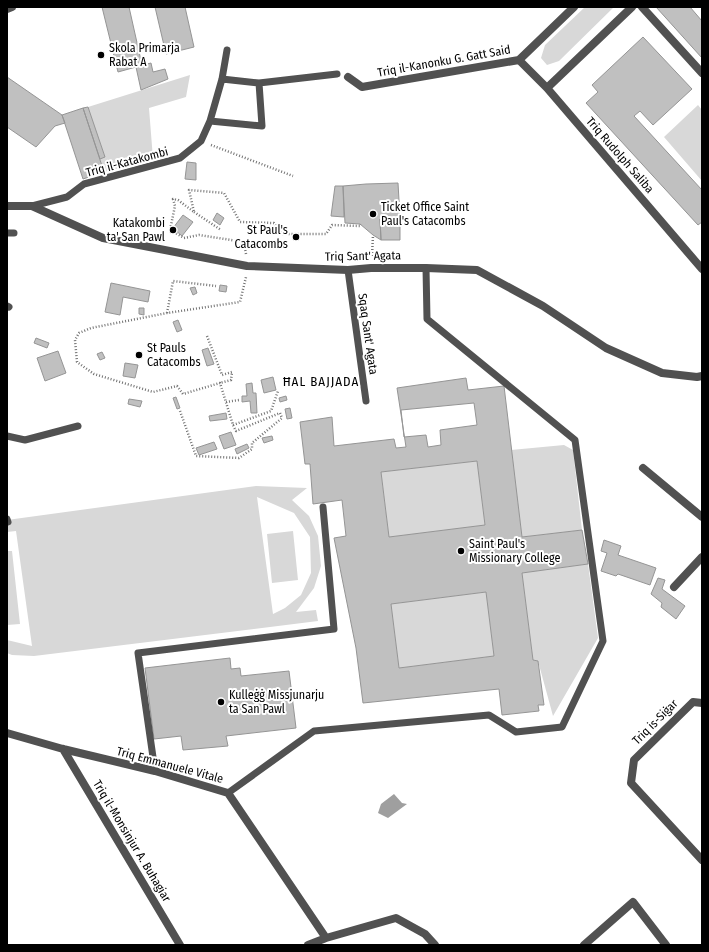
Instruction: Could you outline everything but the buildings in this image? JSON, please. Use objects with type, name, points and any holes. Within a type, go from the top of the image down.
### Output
[{"type":"street","points":[[7,9],[12,7]]},
{"type":"street","name":"Triq il-Kanonku G. Gatt Said","points":[[348,77],[362,88],[519,60],[574,7]]},
{"type":"street","points":[[547,88],[632,7]]},
{"type":"street","points":[[642,7],[702,73]]},
{"type":"street","name":"Triq Rudolph Saliba","points":[[519,60],[547,88],[702,269]]},
{"type":"street","name":"Triq Sant' Agata","points":[[7,206],[32,206],[102,238],[247,266],[348,270],[371,268],[477,270],[543,306],[606,348],[662,373],[697,377],[702,376]]},
{"type":"street","points":[[643,468],[702,517]]},
{"type":"street","points":[[674,587],[702,557]]},
{"type":"street","name":"Triq is-Siġar","points":[[702,703],[693,702],[634,760],[631,783],[702,860]]},
{"type":"street","name":"Triq Emmanuele Vitale","points":[[7,733],[63,749],[155,771],[228,793],[326,938]]},
{"type":"street","name":"Triq il-Monsinjur A. Buhagiar","points":[[63,749],[180,945]]},
{"type":"street","points":[[584,945],[633,902],[666,945]]},
{"type":"street","points":[[308,945],[326,938],[396,918],[425,934],[435,945]]},
{"type":"lane","points":[[202,141],[210,121],[222,79],[227,50]]},
{"type":"lane","points":[[222,79],[259,83],[337,74]]},
{"type":"lane","points":[[210,121],[262,126],[259,83]]},
{"type":"lane","name":"Triq il-Katakombi","points":[[32,206],[67,196],[84,184],[180,158],[202,141]]},
{"type":"lane","points":[[228,793],[314,731],[489,715],[516,732],[562,727],[603,641],[575,440],[427,319],[426,268]]},
{"type":"lane","name":"Sqaq Sant' Agata","points":[[348,270],[366,401]]},
{"type":"lane","points":[[7,436],[25,440],[78,426]]},
{"type":"lane","points":[[155,771],[138,653],[334,629],[323,507]]},
{"type":"path","points":[[202,141],[293,176]]},
{"type":"path","points":[[194,212],[189,190],[224,192],[240,222],[274,223],[282,234],[326,234],[332,225],[360,226],[360,224]]},
{"type":"path","points":[[221,230],[178,200],[173,199],[175,206],[170,230],[184,238],[199,235],[244,242],[246,256]]},
{"type":"path","points":[[371,268],[373,235]]},
{"type":"path","points":[[207,336],[222,375],[232,372],[231,380],[184,394],[177,386],[153,392],[94,374],[76,362],[75,340],[79,334],[91,328],[240,302],[246,278]]},
{"type":"path","points":[[167,314],[173,281],[216,286]]},
{"type":"path","points":[[180,411],[196,456],[239,458],[252,449],[252,443],[282,418],[280,413],[236,432],[220,383]]},
{"type":"path","points":[[233,425],[271,410],[278,391]]},
{"type":"path","points":[[226,402],[239,400]]},
{"type":"shaded area","points":[[585,7],[614,7],[559,61],[547,65],[541,58],[545,45]]},
{"type":"shaded area","points":[[190,75],[186,97],[149,108],[153,159],[104,172],[100,159],[105,157],[88,107]]},
{"type":"shaded area","points":[[698,105],[702,110],[702,181],[664,137]]},
{"type":"shaded area","points":[[564,445],[573,450],[582,530],[522,537],[511,450]]},
{"type":"shaded area","points":[[477,461],[485,525],[389,537],[381,472]]},
{"type":"shaded area","points":[[256,486],[307,488],[292,500],[309,516],[318,536],[321,566],[314,588],[296,612],[316,610],[318,621],[34,656],[12,655],[7,653],[7,640],[32,646],[16,531],[7,532],[7,520]],"holes":[[[257,497],[294,513],[310,537],[311,573],[301,595],[285,608],[273,614]]]},
{"type":"shaded area","points":[[293,531],[298,580],[272,583],[267,534]]},
{"type":"shaded area","points":[[7,551],[12,551],[20,624],[7,625]]},
{"type":"shaded area","points":[[588,564],[598,638],[553,716],[538,661],[533,660],[522,573]]},
{"type":"shaded area","points":[[486,592],[494,656],[399,668],[391,604]]},
{"type":"shaded area","points":[[394,794],[402,803],[407,804],[388,818],[378,813],[381,804]]},
{"type":"place","name":"Skola Primarja Rabat A","points":[[101,55]]},
{"type":"place","name":"Ticket Office Saint Paul's Catacombs","points":[[373,214]]},
{"type":"place","name":"Katakombi ta' San Pawl","points":[[173,230]]},
{"type":"place","name":"St Paul's Catacombs","points":[[296,237]]},
{"type":"place","name":"St Pauls Catacombs","points":[[139,355]]},
{"type":"place","name":"Saint Paul's Missionary College","points":[[461,551]]},
{"type":"place","name":"Kulleġġ Missjunarju ta San Pawl","points":[[221,702]]},
{"type":"district","name":"ĦAL BAJJADA","points":[[321,381]]}]
